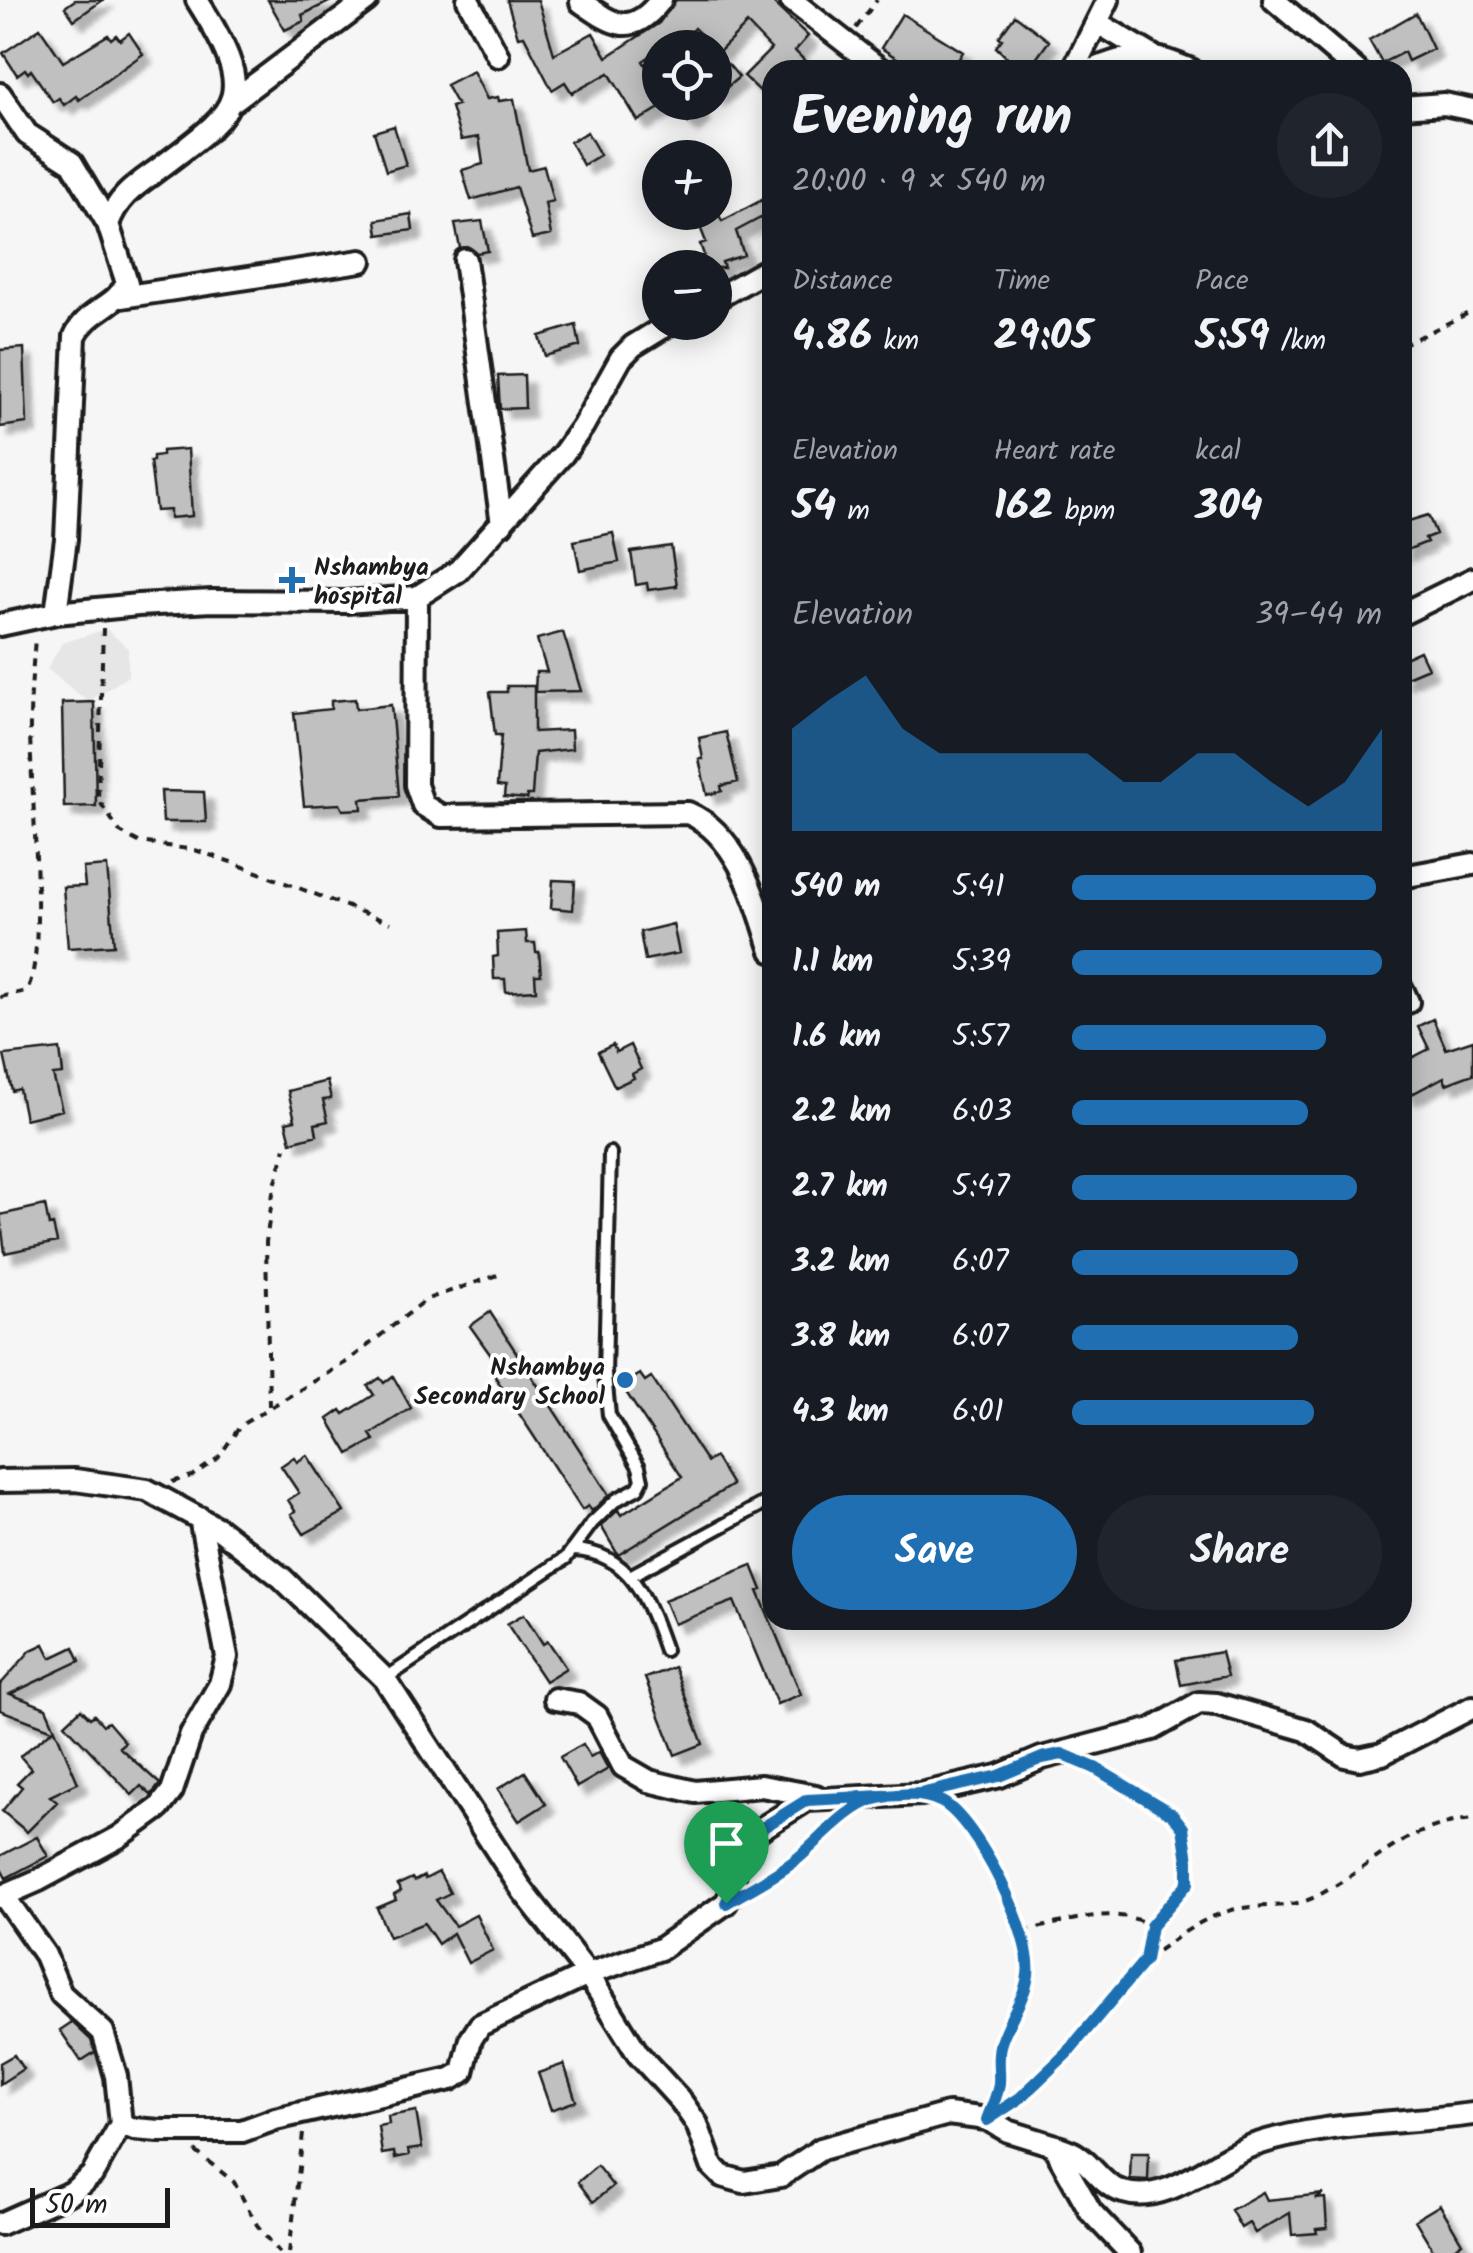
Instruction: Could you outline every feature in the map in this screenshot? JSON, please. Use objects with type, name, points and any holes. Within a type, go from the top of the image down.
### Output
[{"type":"street","points":[[197,0],[227,50],[233,101]]},
{"type":"street","points":[[108,224],[122,196],[217,124],[233,101],[367,0]]},
{"type":"street","points":[[468,0],[498,56]]},
{"type":"street","points":[[580,2],[618,25],[644,18],[661,0]]},
{"type":"street","points":[[791,0],[868,60]]},
{"type":"street","points":[[1078,60],[1108,0]]},
{"type":"street","points":[[1274,0],[1344,60]]},
{"type":"street","points":[[1098,23],[1153,56]]},
{"type":"street","points":[[1122,60],[1153,56],[1170,60]]},
{"type":"street","points":[[0,94],[27,134],[72,163],[108,224],[126,272],[127,283],[121,297]]},
{"type":"street","points":[[1412,106],[1444,104],[1473,110]]},
{"type":"street","points":[[465,260],[502,524]]},
{"type":"street","points":[[46,615],[66,539],[75,336],[80,325],[121,297],[361,261]]},
{"type":"street","points":[[732,289],[762,273]]},
{"type":"street","points":[[0,624],[46,615],[212,601],[417,598],[458,571],[502,524],[583,426],[621,358],[643,340]]},
{"type":"street","points":[[1412,609],[1473,578]]},
{"type":"street","points":[[417,598],[416,786],[424,805],[441,816],[688,812],[706,820],[732,852],[762,926]]},
{"type":"street","points":[[1412,875],[1473,864]]},
{"type":"street","points":[[0,1480],[75,1480],[148,1490],[219,1529],[282,1578],[385,1679],[523,1891],[588,1974],[638,2054],[697,2124],[712,2166],[722,2176],[744,2182],[781,2176],[822,2149],[948,2114],[987,2120],[1053,2145],[1077,2155],[1122,2192],[1142,2194],[1163,2190],[1248,2147],[1282,2138],[1317,2130],[1473,2114]]},
{"type":"street","points":[[0,2224],[72,2192],[92,2175],[122,2124],[116,2076],[103,2032],[61,1994],[46,1955],[2,1896],[119,1837],[159,1808],[172,1791],[191,1734],[220,1684],[227,1657],[200,1518]]},
{"type":"street","points":[[555,1699],[579,1703],[597,1716],[623,1766],[649,1781],[695,1792],[761,1786],[823,1798]]},
{"type":"street","points":[[122,2124],[160,2131],[242,2131],[300,2112],[451,2080],[463,2072],[480,2025],[588,1974],[660,1949],[726,1903],[734,1888],[736,1854],[743,1840],[807,1800],[920,1794],[999,1776],[1042,1758],[1153,1729],[1199,1704],[1217,1704],[1306,1730],[1345,1756],[1359,1760],[1382,1754],[1473,1707]]},
{"type":"street","points":[[1053,2145],[1090,2212],[1130,2253]]},
{"type":"lane","points":[[385,1679],[574,1550],[592,1524],[616,1500],[638,1488],[642,1480],[640,1467],[609,1415],[605,1375],[610,1152]]},
{"type":"lane","points":[[630,1576],[762,1504]]},
{"type":"lane","points":[[574,1550],[606,1555],[630,1576],[653,1617],[665,1650]]},
{"type":"path","points":[[846,44],[877,0]]},
{"type":"path","points":[[1412,340],[1473,311]]},
{"type":"path","points":[[0,997],[26,991],[35,969],[30,722],[46,615]]},
{"type":"path","points":[[103,627],[98,799],[120,832],[139,842],[195,850],[390,923]]},
{"type":"path","points":[[269,1408],[266,1242],[285,1148]]},
{"type":"path","points":[[148,1490],[192,1476],[218,1458],[241,1425],[348,1362],[427,1300],[500,1274]]},
{"type":"path","points":[[1062,1754],[1155,1802],[1183,1828],[1188,1883],[1151,1926],[1145,1960]]},
{"type":"path","points":[[920,1794],[944,1803],[974,1836],[1024,1931],[1028,1975],[1001,2042],[997,2063],[999,2085],[987,2120]]},
{"type":"path","points":[[726,1903],[795,1860],[846,1817]]},
{"type":"path","points":[[987,2120],[1020,2098],[1066,2054],[1145,1960],[1216,1915],[1249,1907],[1293,1906],[1338,1884],[1396,1842],[1425,1829],[1473,1820]]},
{"type":"path","points":[[1024,1931],[1108,1912],[1133,1915],[1151,1926]]},
{"type":"path","points":[[288,2253],[302,2158],[300,2112]]},
{"type":"path","points":[[182,2143],[234,2182],[256,2225],[280,2253]]},
{"type":"shaded area","points":[[106,629],[128,648],[128,676],[88,702],[47,669],[62,643]]},
{"type":"building","points":[[75,0],[103,0],[74,20],[65,7]]},
{"type":"building","points":[[268,0],[333,0],[302,15],[304,21],[285,30]]},
{"type":"building","points":[[507,0],[538,0],[554,54],[593,33],[607,57],[642,34],[642,119],[638,121],[609,73],[572,93],[565,82],[552,90],[524,36],[518,37]]},
{"type":"building","points":[[676,0],[770,0],[808,36],[795,51],[804,60],[762,60],[762,93],[744,76],[771,49],[747,24],[732,39],[732,30],[648,30],[659,23]]},
{"type":"building","points":[[1416,13],[1433,49],[1410,60],[1404,52],[1380,60],[1369,40]]},
{"type":"building","points":[[902,14],[963,52],[958,60],[900,60],[881,48]]},
{"type":"building","points":[[1015,15],[1049,41],[1035,60],[1010,60],[996,47],[1002,39],[999,37]]},
{"type":"building","points":[[40,28],[63,62],[108,35],[111,39],[116,35],[120,40],[129,33],[143,54],[79,100],[76,96],[64,105],[59,98],[53,102],[31,70],[17,75],[3,53]]},
{"type":"building","points":[[473,71],[487,99],[514,99],[528,170],[544,166],[553,201],[545,203],[551,235],[532,239],[516,187],[471,200],[462,170],[483,164],[479,137],[461,140],[451,107],[457,105],[446,85]]},
{"type":"building","points":[[394,126],[406,165],[386,171],[374,132]]},
{"type":"building","points":[[587,132],[600,155],[583,165],[570,142]]},
{"type":"building","points":[[762,200],[762,217],[736,231],[744,255],[732,259],[732,250],[702,250],[700,244],[706,242],[701,230],[732,230],[732,216]]},
{"type":"building","points":[[411,214],[413,230],[378,235],[376,220]]},
{"type":"building","points":[[482,221],[488,251],[477,253],[469,247],[460,248],[455,224]]},
{"type":"building","points":[[576,325],[580,346],[545,356],[539,336]]},
{"type":"building","points":[[24,348],[27,423],[0,427],[0,350]]},
{"type":"building","points":[[524,375],[525,408],[500,409],[498,376]]},
{"type":"building","points":[[188,449],[192,516],[170,518],[170,510],[156,511],[150,461],[153,456],[162,455],[162,451]]},
{"type":"building","points":[[1428,515],[1436,534],[1412,548],[1412,520]]},
{"type":"building","points":[[613,533],[619,562],[580,570],[574,541]]},
{"type":"building","points":[[671,546],[677,586],[648,590],[647,583],[636,585],[631,552]]},
{"type":"building","points":[[563,632],[581,691],[535,692],[536,672],[547,672],[537,639]]},
{"type":"building","points":[[1420,651],[1428,668],[1412,675],[1412,655]]},
{"type":"building","points":[[507,686],[534,686],[534,732],[571,730],[572,749],[535,753],[532,795],[527,795],[527,799],[504,797],[505,787],[497,786],[501,735],[495,735],[490,692],[507,692]]},
{"type":"building","points":[[355,699],[356,709],[391,705],[399,796],[361,799],[362,809],[343,810],[340,804],[304,806],[294,713],[331,709],[331,701]]},
{"type":"building","points":[[94,702],[96,806],[64,807],[62,703]]},
{"type":"building","points":[[726,732],[738,782],[707,795],[699,738]]},
{"type":"building","points":[[161,791],[204,792],[206,822],[163,822]]},
{"type":"building","points":[[107,866],[114,945],[68,948],[63,887],[85,886],[83,868]]},
{"type":"building","points":[[553,880],[575,881],[573,910],[551,908]]},
{"type":"building","points":[[673,924],[679,953],[645,960],[640,932]]},
{"type":"building","points":[[526,931],[527,943],[535,943],[539,952],[541,975],[535,975],[536,990],[506,992],[505,979],[494,979],[497,933]]},
{"type":"building","points":[[1433,1019],[1446,1049],[1473,1040],[1473,1074],[1446,1084],[1444,1077],[1412,1094],[1412,1058],[1429,1049],[1418,1026]]},
{"type":"building","points":[[613,1045],[616,1052],[630,1045],[641,1069],[632,1074],[634,1078],[615,1087],[598,1052]]},
{"type":"building","points":[[60,1049],[63,1074],[53,1075],[62,1110],[25,1119],[19,1089],[12,1091],[4,1055]]},
{"type":"building","points":[[327,1081],[331,1099],[323,1100],[328,1121],[315,1124],[317,1135],[291,1142],[286,1122],[295,1120],[288,1091]]},
{"type":"building","points":[[45,1205],[57,1242],[5,1253],[0,1215]]},
{"type":"building","points":[[490,1312],[609,1495],[592,1511],[588,1506],[582,1510],[490,1369],[497,1364],[470,1326]]},
{"type":"building","points":[[640,1374],[645,1381],[651,1377],[707,1462],[715,1457],[732,1485],[618,1555],[601,1526],[618,1510],[621,1515],[682,1477],[622,1386]]},
{"type":"building","points":[[393,1376],[411,1408],[370,1434],[374,1440],[349,1454],[328,1419],[374,1395],[368,1386],[380,1378],[384,1383]]},
{"type":"building","points":[[307,1455],[344,1512],[304,1534],[291,1514],[295,1511],[288,1500],[299,1493],[281,1466],[294,1457],[297,1462]]},
{"type":"building","points":[[752,1565],[762,1590],[758,1591],[762,1601],[762,1630],[774,1630],[801,1694],[777,1704],[734,1601],[674,1624],[664,1600]]},
{"type":"building","points":[[524,1614],[543,1644],[548,1641],[566,1668],[545,1681],[507,1624]]},
{"type":"building","points":[[44,1644],[51,1658],[74,1647],[80,1661],[10,1694],[46,1708],[78,1783],[50,1796],[57,1802],[27,1832],[2,1811],[22,1787],[17,1783],[31,1769],[20,1756],[53,1730],[0,1710],[0,1685],[31,1650]]},
{"type":"building","points":[[1221,1652],[1227,1676],[1181,1685],[1176,1660]]},
{"type":"building","points":[[674,1667],[703,1744],[675,1755],[645,1678]]},
{"type":"building","points":[[81,1709],[103,1725],[108,1722],[125,1742],[119,1747],[160,1784],[151,1795],[141,1786],[132,1795],[65,1724]]},
{"type":"building","points":[[583,1744],[590,1757],[599,1752],[608,1769],[577,1787],[560,1757]]},
{"type":"building","points":[[525,1772],[546,1804],[519,1821],[498,1789]]},
{"type":"building","points":[[37,1837],[48,1856],[6,1878],[0,1856]]},
{"type":"building","points":[[439,1872],[450,1893],[436,1900],[455,1926],[476,1915],[493,1950],[468,1963],[453,1933],[438,1944],[424,1923],[389,1937],[377,1908],[396,1900],[394,1895],[401,1891],[397,1885]]},
{"type":"building","points":[[72,2022],[91,2040],[95,2052],[81,2061],[60,2030]]},
{"type":"building","points":[[14,2055],[23,2069],[0,2084],[0,2063]]},
{"type":"building","points":[[564,2064],[576,2101],[551,2110],[538,2073]]},
{"type":"building","points":[[416,2111],[422,2148],[395,2158],[394,2152],[382,2154],[378,2126],[389,2124],[388,2116]]},
{"type":"building","points":[[1131,2153],[1149,2153],[1148,2180],[1130,2179]]},
{"type":"building","points":[[597,2166],[613,2186],[593,2202],[578,2182]]},
{"type":"building","points":[[1263,2192],[1267,2200],[1324,2194],[1315,2199],[1325,2198],[1327,2228],[1292,2235],[1290,2213],[1255,2233],[1249,2223],[1241,2228],[1231,2210]]},
{"type":"building","points":[[1440,2205],[1462,2243],[1445,2253],[1435,2253],[1415,2220]]},
{"type":"place","name":"Nshambya hospital","points":[[292,580]]},
{"type":"place","name":"Nshambya Secondary School","points":[[625,1380]]},
{"type":"route","points":[[726,1903],[734,1888],[736,1854],[743,1840],[807,1800],[920,1794],[999,1776],[1062,1754],[1095,1768],[1172,1814],[1183,1828],[1188,1860],[1188,1883],[1151,1926],[1145,1960],[1066,2054],[1020,2098],[987,2120],[999,2085],[997,2063],[1001,2042],[1028,1975],[1028,1953],[1024,1931],[998,1876],[974,1836],[944,1803],[920,1794],[873,1799],[833,1826],[795,1860],[726,1903]]}]
